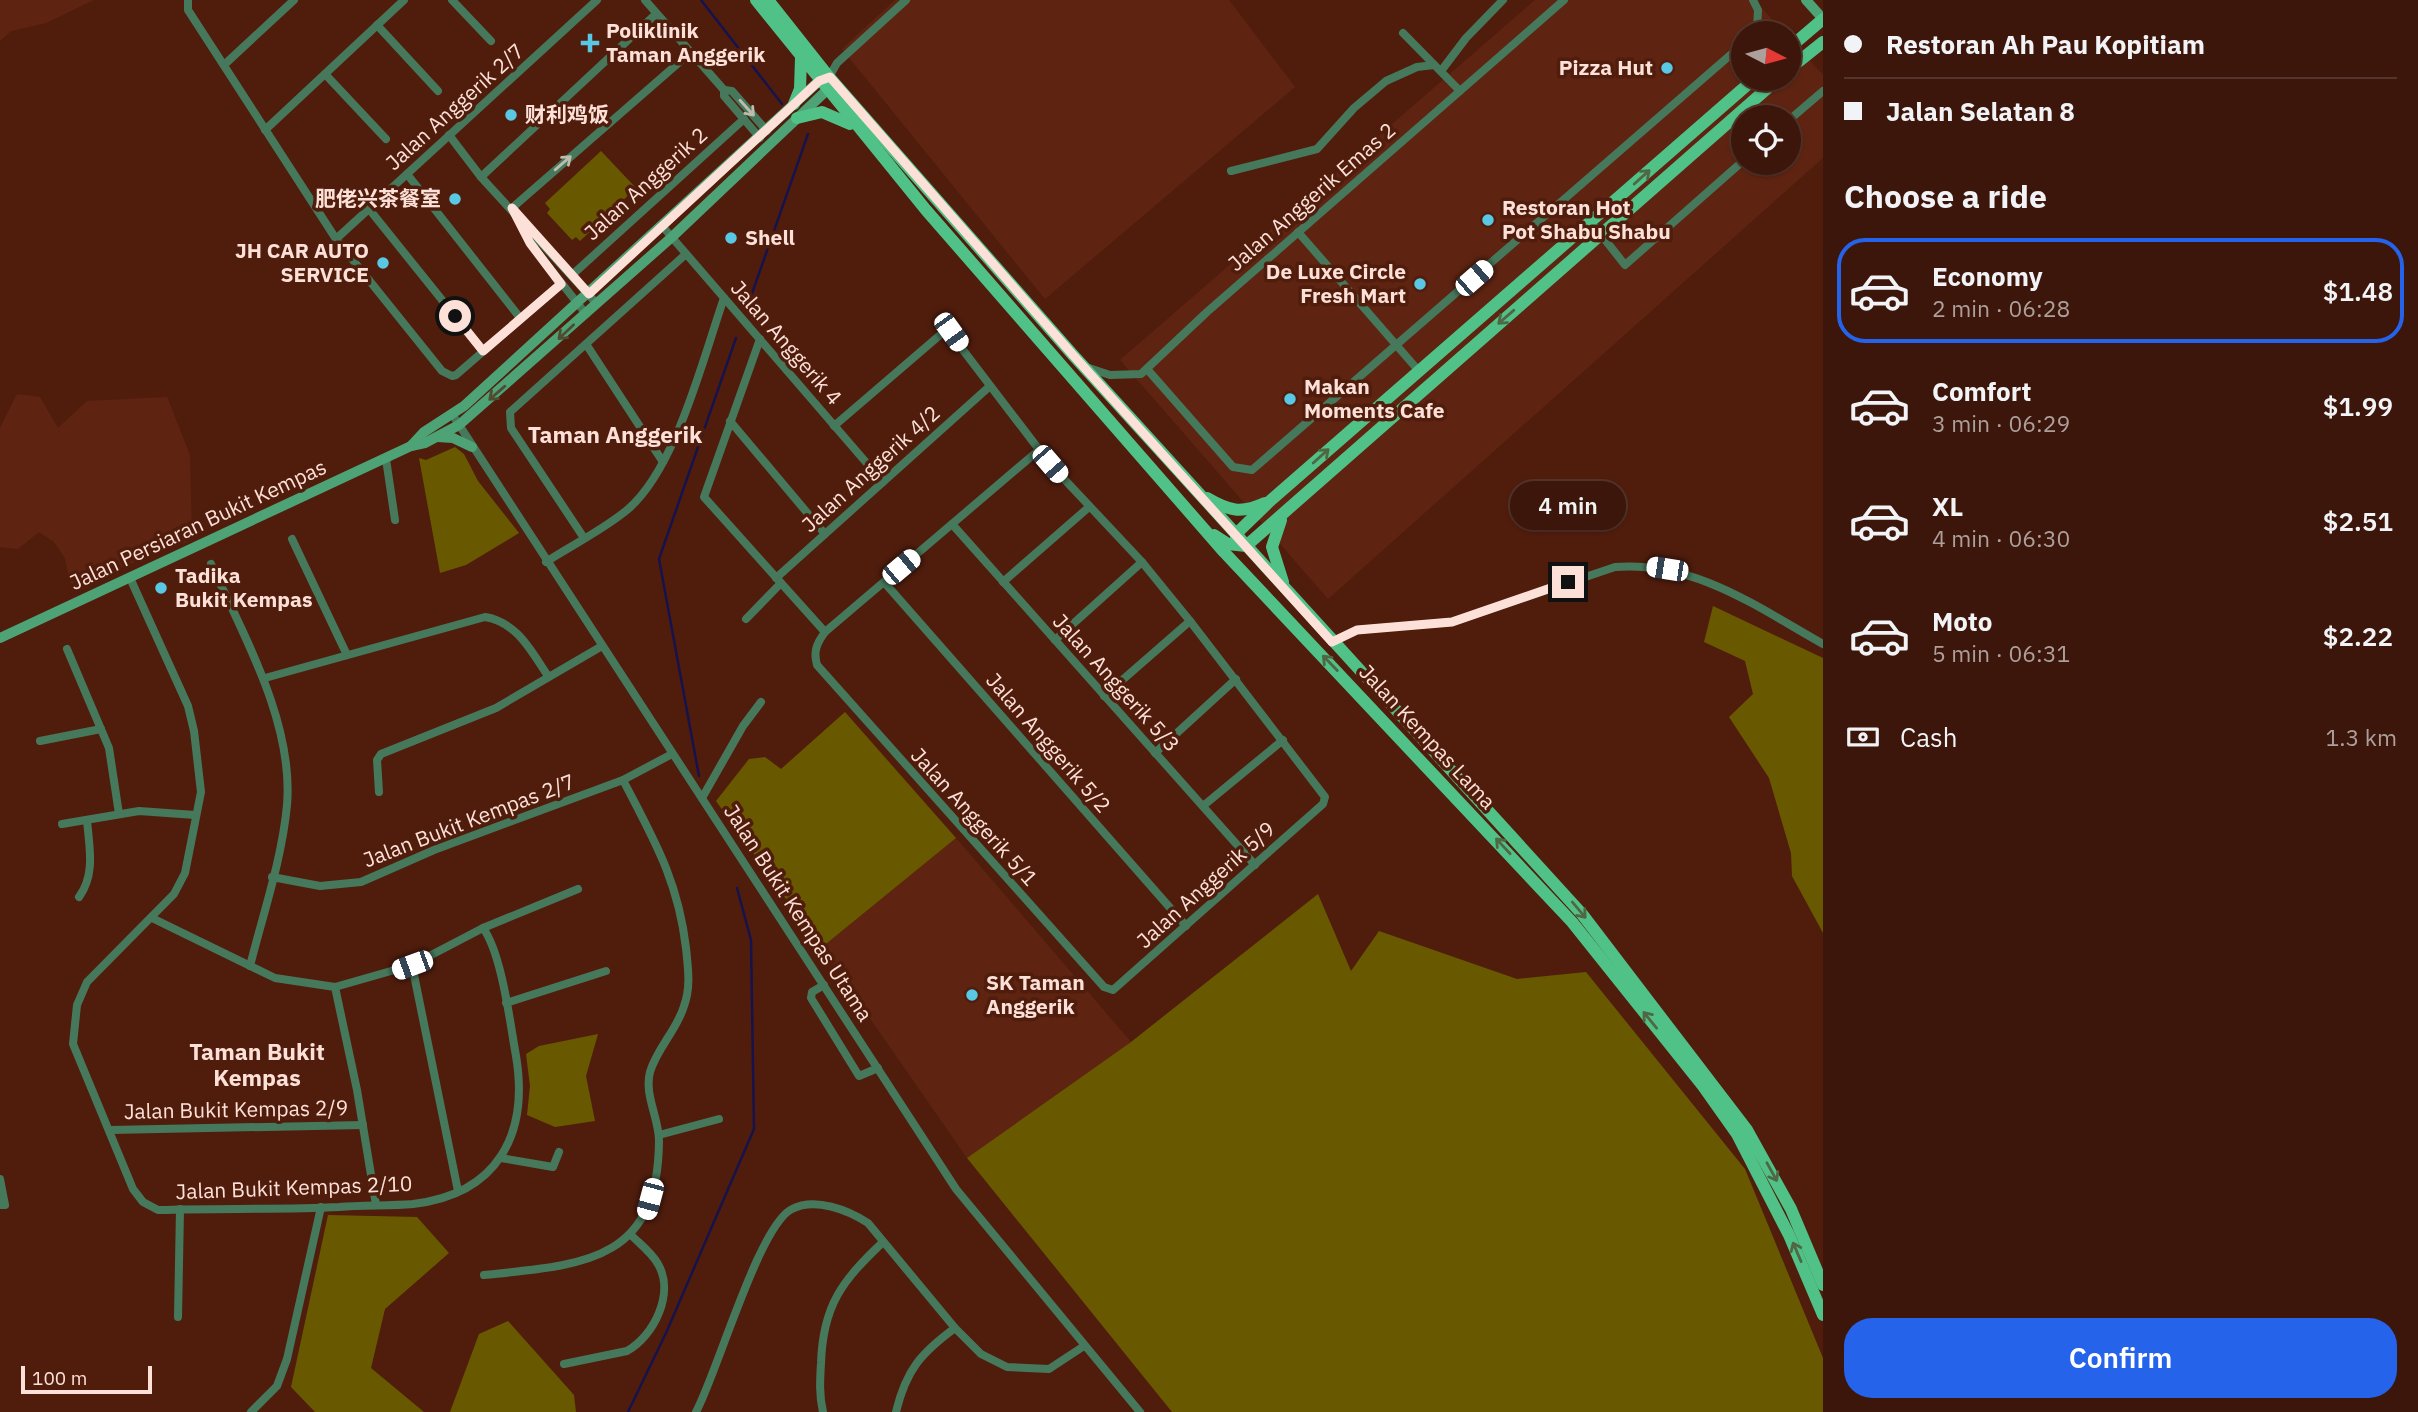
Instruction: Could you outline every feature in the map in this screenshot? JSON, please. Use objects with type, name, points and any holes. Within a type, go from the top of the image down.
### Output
[{"type":"main road","name":"Jalan Kempas Lama","points":[[756,0],[801,58],[1073,355],[1239,542],[1573,904],[1711,1079],[1747,1130],[1774,1176],[1823,1285]]},
{"type":"main road","name":"Jalan Kempas Lama","points":[[768,0],[859,129],[1186,508],[1572,922],[1703,1086],[1747,1151],[1789,1235],[1823,1315]]},
{"type":"main road","points":[[1801,37],[1823,19]]},
{"type":"main road","points":[[1801,60],[1823,42]]},
{"type":"main road","points":[[794,104],[800,89],[801,58]]},
{"type":"main road","points":[[1269,600],[1240,562],[1239,542],[1270,501],[1740,91]]},
{"type":"main road","points":[[1186,508],[1219,538],[1239,542],[1287,511],[1765,91]]},
{"type":"main road","points":[[797,118],[822,111],[859,129]]},
{"type":"main road","points":[[1192,488],[1222,507],[1238,511],[1270,501]]},
{"type":"main road","points":[[1285,589],[1273,553],[1272,541],[1287,511]]},
{"type":"street","points":[[224,65],[294,0]]},
{"type":"street","points":[[265,130],[404,0]]},
{"type":"street","points":[[452,0],[491,41]]},
{"type":"street","name":"Jalan Anggerik 2/7","points":[[336,239],[597,0]]},
{"type":"street","points":[[645,0],[724,90],[724,96],[744,119],[764,134]]},
{"type":"street","points":[[825,83],[837,63],[906,0]]},
{"type":"street","points":[[1231,171],[1317,149],[1354,108],[1386,81],[1418,67],[1437,68],[1503,0]]},
{"type":"street","name":"Jalan Anggerik Emas 2","points":[[1147,369],[1298,232],[1564,0]]},
{"type":"street","points":[[1753,0],[1758,10],[1757,21]]},
{"type":"street","points":[[1805,0],[1823,19]]},
{"type":"street","points":[[187,2],[224,65],[336,239],[443,371],[452,376],[456,375],[561,284]]},
{"type":"street","points":[[481,177],[656,14]]},
{"type":"street","points":[[377,25],[438,91]]},
{"type":"street","points":[[1403,33],[1460,91]]},
{"type":"street","points":[[512,208],[691,52]]},
{"type":"street","points":[[1073,355],[1093,372],[1141,374],[1147,369],[1233,467],[1252,470],[1395,343],[1564,202],[1731,55]]},
{"type":"street","points":[[325,74],[386,139]]},
{"type":"street","name":"Jalan Persiaran Bukit Kempas","points":[[411,446],[424,432],[452,414],[578,304],[794,104],[825,83]]},
{"type":"street","name":"Jalan Persiaran Bukit Kempas","points":[[0,638],[459,425],[672,237],[797,118],[825,83]]},
{"type":"street","points":[[724,90],[732,91],[764,134]]},
{"type":"street","points":[[1801,110],[1823,91]]},
{"type":"street","name":"Jalan Anggerik 2","points":[[572,275],[744,119]]},
{"type":"street","points":[[449,135],[481,177],[597,304]]},
{"type":"street","points":[[1591,222],[1625,265],[1731,172]]},
{"type":"street","points":[[407,174],[521,319]]},
{"type":"street","points":[[512,208],[530,243],[586,314]]},
{"type":"street","points":[[369,209],[483,351]]},
{"type":"street","name":"Jalan Anggerik 4","points":[[663,227],[883,482]]},
{"type":"street","points":[[1298,232],[1418,370]]},
{"type":"street","points":[[584,538],[511,428],[508,419],[513,407],[686,254]]},
{"type":"street","points":[[545,562],[627,510],[655,477],[724,298]]},
{"type":"street","points":[[834,426],[941,331],[947,329],[1039,450],[1142,562],[1283,740],[1203,806]]},
{"type":"street","points":[[760,339],[704,498],[825,632],[1039,450]]},
{"type":"street","points":[[586,344],[663,462]]},
{"type":"street","name":"Jalan Anggerik 4/2","points":[[746,619],[778,581],[825,534],[990,386]]},
{"type":"street","name":"Jalan Bukit Kempas Utama","points":[[452,414],[545,562],[956,1189],[1140,1412]]},
{"type":"street","points":[[730,422],[825,534]]},
{"type":"street","points":[[436,437],[453,438],[472,447]]},
{"type":"street","points":[[386,459],[396,520]]},
{"type":"street","points":[[1003,582],[1089,507]]},
{"type":"street","name":"Jalan Anggerik 5/3","points":[[952,524],[1255,865]]},
{"type":"street","points":[[292,539],[347,655]]},
{"type":"street","points":[[1055,640],[1142,562]]},
{"type":"street","points":[[211,564],[265,678],[287,783],[287,805],[250,966]]},
{"type":"street","points":[[1332,642],[1357,630],[1452,622],[1615,567],[1631,565],[1679,572],[1734,592],[1823,644]]},
{"type":"street","points":[[110,1130],[85,1080],[73,1044],[77,1005],[88,982],[100,966],[174,894],[186,873],[201,792],[194,731],[188,706],[130,579]]},
{"type":"street","name":"Jalan Anggerik 5/2","points":[[884,582],[1186,926]]},
{"type":"street","points":[[265,678],[485,617],[500,619],[516,631],[548,677]]},
{"type":"street","points":[[1104,696],[1190,621]]},
{"type":"street","name":"Jalan Anggerik 5/1","points":[[825,632],[815,650],[817,665],[984,855],[1108,990]]},
{"type":"street","points":[[379,792],[377,760],[381,754],[496,708],[602,646]]},
{"type":"street","points":[[67,649],[109,748],[119,814]]},
{"type":"street","points":[[1155,753],[1236,679]]},
{"type":"street","points":[[702,798],[743,726],[761,702]]},
{"type":"street","points":[[40,741],[102,729]]},
{"type":"street","name":"Jalan Anggerik 5/9","points":[[1108,990],[1117,988],[1325,800],[1283,740]]},
{"type":"street","name":"Jalan Bukit Kempas 2/7","points":[[272,877],[320,886],[361,882],[434,850],[624,780],[671,754]]},
{"type":"street","points":[[484,1275],[579,1263],[631,1235],[646,1213],[652,1194],[659,1156],[659,1135],[649,1087],[650,1073],[684,1009],[689,975],[676,888],[624,780]]},
{"type":"street","points":[[62,824],[119,814],[158,811],[195,815]]},
{"type":"street","points":[[79,897],[86,887],[90,871],[87,820]]},
{"type":"street","points":[[152,918],[275,978],[335,987],[412,965],[483,928],[578,889]]},
{"type":"street","name":"Jalan Bukit Kempas 2/10","points":[[110,1130],[133,1189],[144,1202],[158,1210],[321,1208],[417,1203],[458,1191],[478,1180],[501,1157],[518,1117],[519,1088],[506,1003],[493,947],[483,928]]},
{"type":"street","points":[[412,965],[458,1191]]},
{"type":"street","points":[[506,1003],[606,971]]},
{"type":"street","points":[[824,985],[812,992],[811,998],[849,1065],[859,1076],[878,1068]]},
{"type":"street","points":[[335,987],[376,1205]]},
{"type":"street","points":[[659,1135],[719,1119]]},
{"type":"street","name":"Jalan Bukit Kempas 2/9","points":[[110,1130],[363,1125]]},
{"type":"street","points":[[501,1157],[553,1167],[559,1152]]},
{"type":"street","points":[[0,1178],[5,1205],[0,1205]]},
{"type":"street","points":[[696,1412],[725,1346],[754,1262],[774,1224],[789,1210],[800,1205],[816,1205],[853,1213],[868,1223],[955,1328],[981,1354],[1007,1367],[1049,1369],[1084,1346]]},
{"type":"street","points":[[251,1412],[277,1386],[287,1359],[321,1208]]},
{"type":"street","points":[[178,1317],[180,1209]]},
{"type":"street","points":[[564,1364],[627,1352],[635,1347],[662,1307],[663,1277],[659,1264],[631,1235]]},
{"type":"street","points":[[823,1412],[819,1398],[822,1328],[847,1278],[883,1241]]},
{"type":"street","points":[[896,1412],[902,1384],[916,1362],[955,1328]]},
{"type":"shaded area","points":[[0,0],[94,0],[46,23],[11,31],[0,41]]},
{"type":"shaded area","points":[[895,0],[1229,0],[1295,87],[1045,299],[842,49]]},
{"type":"shaded area","points":[[1535,0],[1754,0],[1774,21],[1731,21],[1731,91],[1801,91],[1801,51],[1823,75],[1823,158],[1328,599],[1120,360]]},
{"type":"shaded area","points":[[601,151],[636,188],[580,241],[576,237],[572,240],[547,213],[550,209],[545,203]]},
{"type":"shaded area","points":[[17,394],[40,397],[58,428],[87,401],[167,397],[190,455],[192,540],[127,565],[76,591],[69,579],[65,558],[54,542],[39,532],[18,549],[0,547],[0,428]]},
{"type":"shaded area","points":[[455,447],[464,454],[478,481],[519,533],[466,565],[440,573],[419,458],[426,460]]},
{"type":"shaded area","points":[[1713,606],[1823,658],[1823,933],[1792,876],[1791,853],[1769,778],[1729,717],[1753,694],[1745,661],[1704,642]]},
{"type":"shaded area","points":[[845,712],[956,838],[821,948],[716,801],[749,759],[765,757],[781,769]]},
{"type":"shaded area","name":"SK Taman Anggerik","points":[[956,838],[1131,1042],[967,1158],[821,948]]},
{"type":"shaded area","points":[[1318,894],[1351,971],[1379,931],[1517,979],[1586,972],[1745,1169],[1823,1358],[1823,1412],[1172,1412],[967,1158],[1131,1042]]},
{"type":"shaded area","points":[[598,1034],[586,1076],[595,1121],[555,1127],[527,1115],[530,1086],[526,1054],[539,1046]]},
{"type":"shaded area","points":[[328,1215],[417,1217],[449,1253],[385,1309],[371,1368],[424,1412],[315,1412],[291,1387]]},
{"type":"shaded area","points":[[508,1321],[574,1395],[576,1412],[450,1412],[479,1334]]},
{"type":"waterway","points":[[701,0],[782,104]]},
{"type":"waterway","points":[[749,302],[808,134]]},
{"type":"waterway","points":[[699,776],[659,559],[736,338]]},
{"type":"waterway","points":[[628,1412],[666,1333],[754,1129],[751,940],[737,888]]},
{"type":"place","name":"Poliklinik Taman Anggerik","points":[[590,43]]},
{"type":"place","name":"Pizza Hut","points":[[1667,68]]},
{"type":"place","name":"财利鸡饭","points":[[511,115]]},
{"type":"place","name":"肥佬兴茶餐室","points":[[455,199]]},
{"type":"place","name":"Restoran Hot Pot Shabu Shabu","points":[[1488,220]]},
{"type":"place","name":"Shell","points":[[731,238]]},
{"type":"place","name":"JH CAR AUTO SERVICE","points":[[383,263]]},
{"type":"place","name":"De Luxe Circle Fresh Mart","points":[[1420,284]]},
{"type":"place","name":"Makan Moments Cafe","points":[[1290,399]]},
{"type":"place","name":"Tadika Bukit Kempas","points":[[161,588]]},
{"type":"place","name":"SK Taman Anggerik","points":[[972,995]]},
{"type":"district","name":"Taman Anggerik","points":[[615,435]]},
{"type":"district","name":"Taman Bukit Kempas","points":[[257,1065]]},
{"type":"route","points":[[455,316],[483,351],[561,284],[530,243],[512,208],[589,294],[819,81],[830,77],[1073,355],[1332,642],[1357,630],[1452,622],[1568,582]]}]
